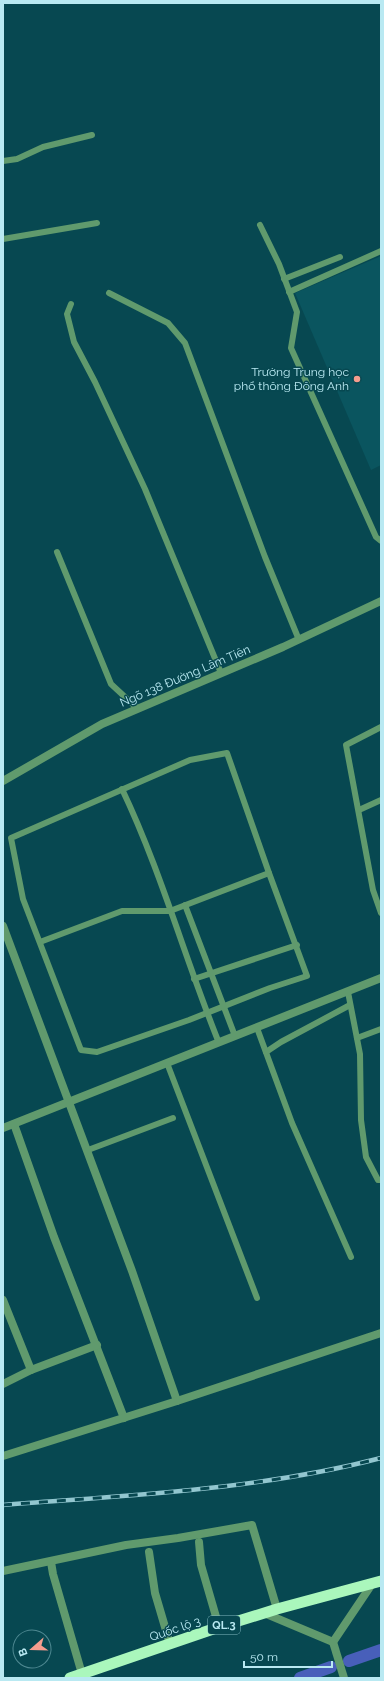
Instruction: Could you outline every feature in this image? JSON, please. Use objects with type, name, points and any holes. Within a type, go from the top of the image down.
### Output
[{"type":"highway","name":"Quốc lộ 3","points":[[70,1678],[219,1627],[277,1609],[376,1582]]},
{"type":"street","name":"Ngõ 138 Đường Lâm Tiên","points":[[3,781],[102,724],[299,640],[381,601]]},
{"type":"street","points":[[3,926],[88,1150],[177,1401]]},
{"type":"street","points":[[3,1128],[381,978]]},
{"type":"street","points":[[14,1124],[54,1237],[124,1418]]},
{"type":"street","points":[[3,1300],[31,1370]]},
{"type":"street","points":[[3,1456],[177,1401],[381,1333]]},
{"type":"street","points":[[3,1384],[31,1370],[97,1345]]},
{"type":"street","points":[[3,1572],[126,1545],[178,1538],[252,1525],[277,1609]]},
{"type":"street","points":[[199,1542],[201,1565],[219,1627]]},
{"type":"street","points":[[149,1552],[155,1593],[170,1644]]},
{"type":"street","points":[[51,1562],[52,1574],[82,1674]]},
{"type":"street","points":[[333,1642],[376,1582]]},
{"type":"street","points":[[264,1613],[333,1642]]},
{"type":"street","points":[[333,1642],[344,1678]]},
{"type":"lane","points":[[3,161],[17,158],[43,147],[92,136]]},
{"type":"lane","points":[[3,239],[97,223]]},
{"type":"lane","points":[[260,225],[297,312],[291,348],[376,537],[381,541]]},
{"type":"lane","points":[[289,292],[381,251]]},
{"type":"lane","points":[[284,280],[340,257]]},
{"type":"lane","points":[[109,293],[168,323],[185,343],[265,557],[299,640]]},
{"type":"lane","points":[[72,304],[67,314],[74,342],[95,382],[145,489],[222,673]]},
{"type":"lane","points":[[57,552],[111,684],[138,709]]},
{"type":"lane","points":[[381,727],[346,745],[373,890],[381,913]]},
{"type":"lane","points":[[227,753],[269,873],[308,976],[270,988],[224,1007],[97,1052],[80,1050],[23,899],[10,838],[122,790],[190,760],[227,753]]},
{"type":"lane","points":[[122,790],[142,830],[194,979],[219,1042]]},
{"type":"lane","points":[[359,810],[381,800]]},
{"type":"lane","points":[[40,942],[122,911],[170,911],[269,873]]},
{"type":"lane","points":[[185,905],[235,1036]]},
{"type":"lane","points":[[194,979],[297,945]]},
{"type":"lane","points":[[348,992],[360,1054],[361,1120],[366,1157],[378,1180],[381,1180]]},
{"type":"lane","points":[[266,1052],[281,1042],[350,1005]]},
{"type":"lane","points":[[257,1028],[292,1123],[351,1257]]},
{"type":"lane","points":[[357,1038],[381,1029]]},
{"type":"lane","points":[[167,1063],[257,1298]]},
{"type":"lane","points":[[88,1150],[174,1118]]},
{"type":"shaded area","name":"Trường Trung học phổ thông Đông Anh","points":[[381,256],[381,465],[371,470],[295,293]]},
{"type":"waterway","points":[[349,1661],[381,1650]]},
{"type":"waterway","points":[[300,1678],[331,1667]]},
{"type":"railway","points":[[3,1505],[194,1490],[335,1469],[381,1458]]},
{"type":"place","name":"Trường Trung học phổ thông Đông Anh","points":[[357,379]]}]
